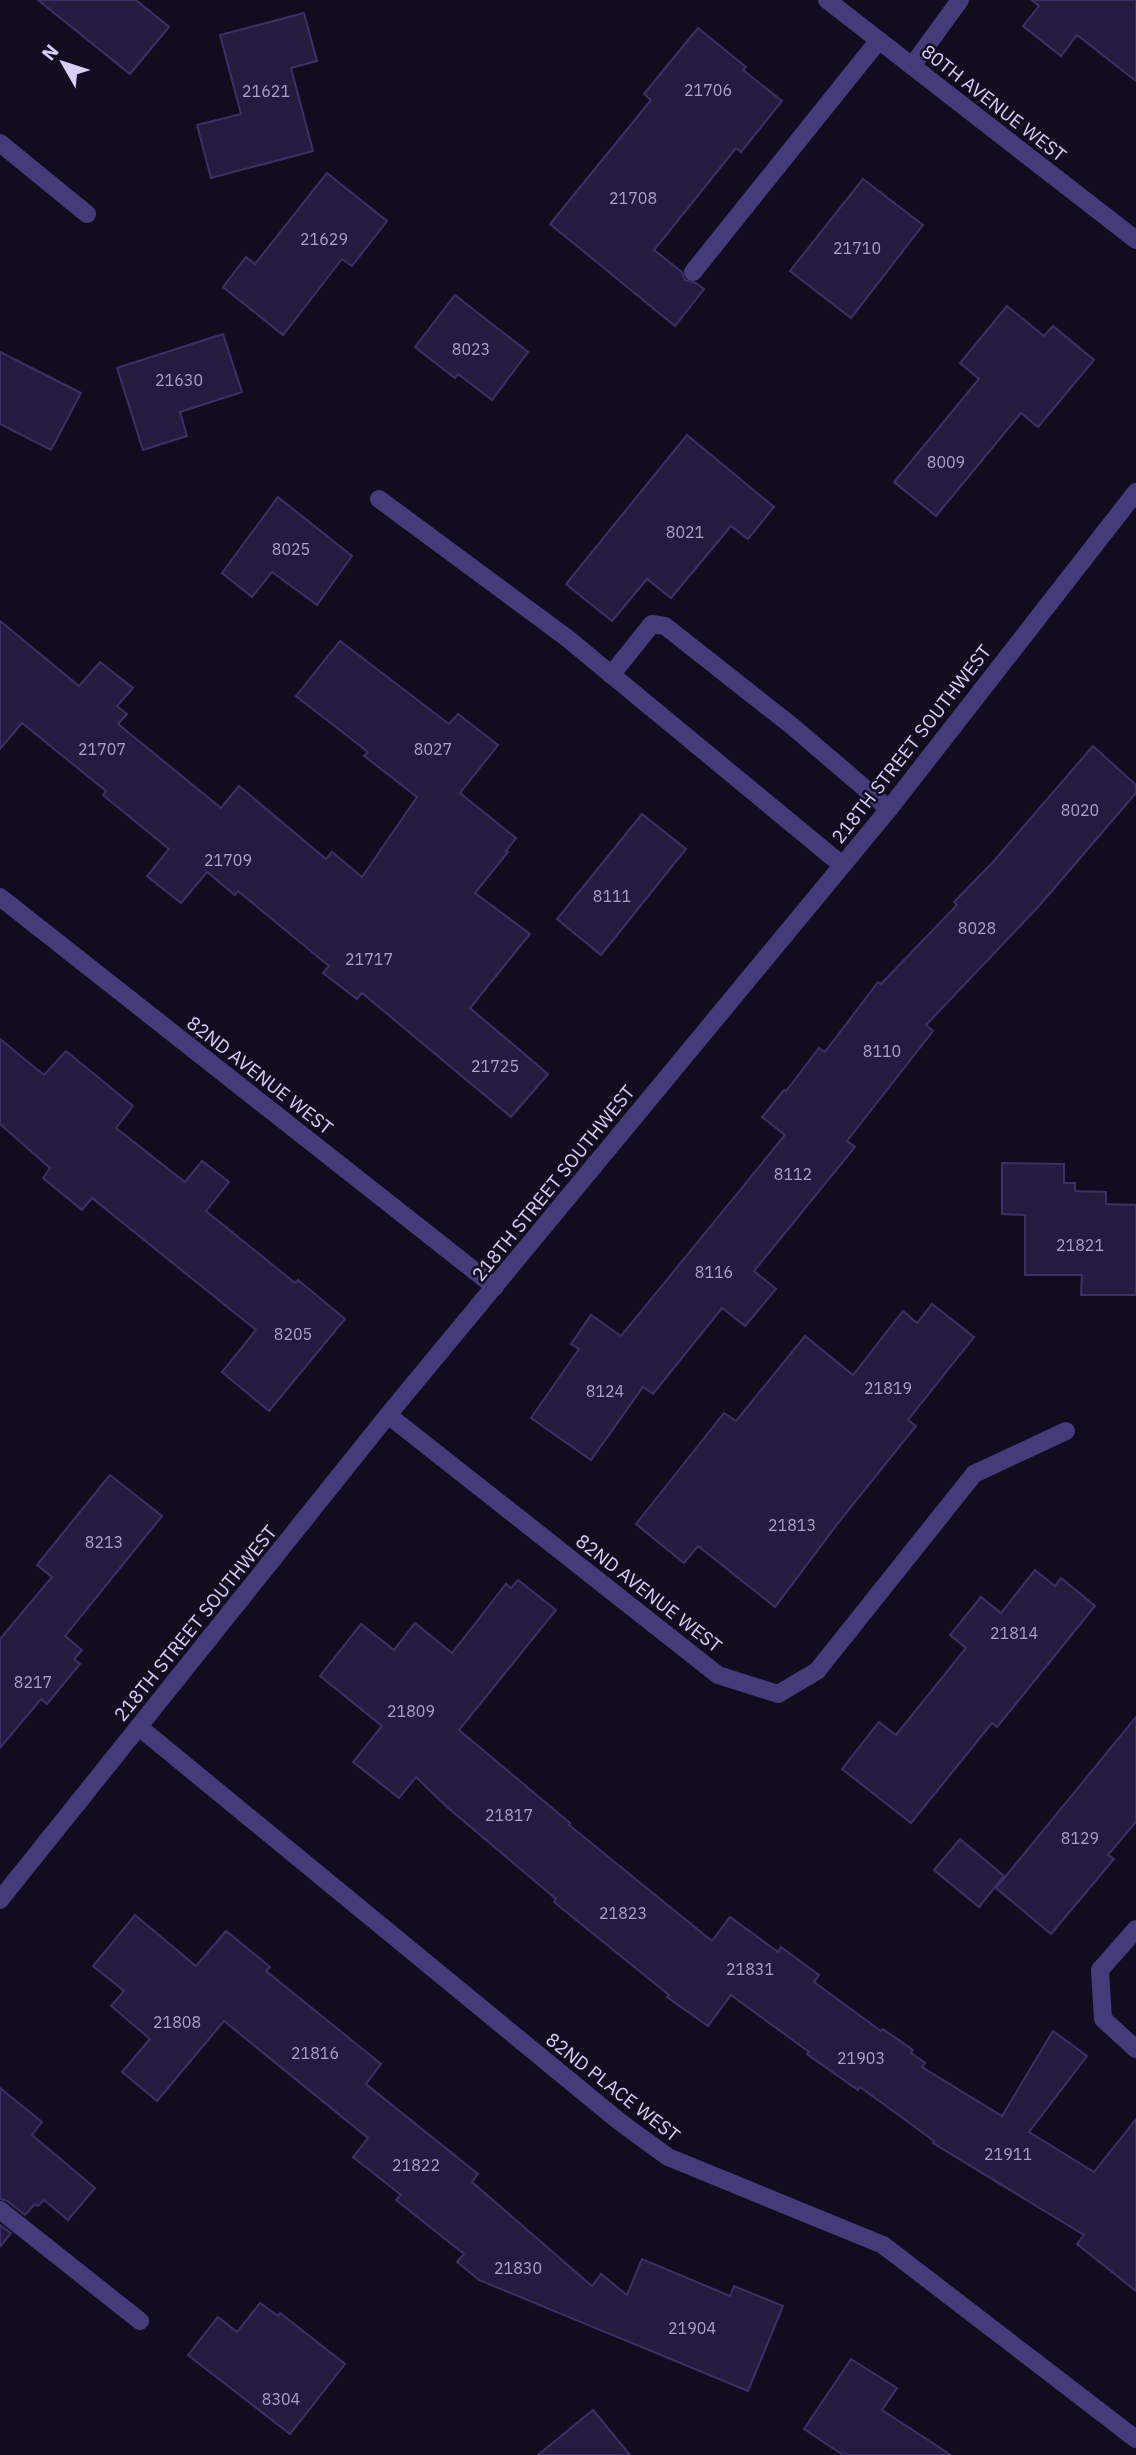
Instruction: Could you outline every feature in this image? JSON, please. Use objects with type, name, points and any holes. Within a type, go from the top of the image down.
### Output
[{"type":"street","name":"80TH AVENUE WEST","points":[[827,0],[1136,240]]},
{"type":"street","points":[[912,66],[960,0]]},
{"type":"street","points":[[694,272],[879,40]]},
{"type":"street","points":[[0,143],[86,214]]},
{"type":"street","name":"218TH STREET SOUTHWEST","points":[[0,1900],[388,1415],[888,809],[1136,492]]},
{"type":"street","points":[[379,499],[534,613],[842,865]]},
{"type":"street","points":[[611,675],[652,624],[665,626],[792,726],[888,809]]},
{"type":"street","name":"82ND AVENUE WEST","points":[[0,897],[495,1287]]},
{"type":"street","name":"82ND AVENUE WEST","points":[[388,1415],[718,1675],[778,1694],[817,1671],[974,1474],[1066,1431]]},
{"type":"street","name":"82ND PLACE WEST","points":[[139,1727],[620,2122],[667,2157],[883,2245],[1136,2439]]},
{"type":"street","points":[[1136,1929],[1100,1970],[1103,2019],[1136,2049]]},
{"type":"street","points":[[0,2210],[140,2320]]},
{"type":"building","points":[[38,0],[136,0],[169,27],[130,74]]},
{"type":"building","points":[[1032,0],[1136,0],[1136,81],[1077,35],[1061,56],[1023,26],[1039,6]]},
{"type":"building","points":[[304,13],[317,61],[291,68],[313,151],[211,178],[197,125],[241,114],[220,35]]},
{"type":"building","points":[[698,28],[746,67],[743,70],[782,101],[741,152],[736,148],[654,250],[682,272],[685,280],[704,289],[675,326],[550,224],[651,100],[644,94]]},
{"type":"building","points":[[327,173],[387,221],[352,266],[342,259],[283,335],[223,287],[246,257],[255,264]]},
{"type":"building","points":[[863,179],[923,225],[851,318],[790,271]]},
{"type":"building","points":[[455,295],[528,352],[492,400],[458,374],[455,378],[415,347]]},
{"type":"building","points":[[1007,306],[1044,336],[1053,326],[1094,360],[1038,427],[1021,413],[936,516],[894,482],[979,379],[960,363]]},
{"type":"building","points":[[223,334],[242,392],[180,412],[187,436],[143,450],[117,368]]},
{"type":"building","points":[[0,352],[81,393],[51,450],[0,424]]},
{"type":"building","points":[[687,435],[774,507],[748,539],[731,526],[671,598],[647,579],[612,621],[566,584]]},
{"type":"building","points":[[278,497],[352,556],[317,605],[272,572],[252,597],[222,573]]},
{"type":"building","points":[[0,621],[79,686],[100,662],[133,688],[117,706],[127,714],[118,724],[221,808],[239,786],[326,859],[332,852],[362,877],[417,797],[364,756],[368,752],[296,696],[340,641],[449,724],[458,714],[498,745],[460,793],[516,838],[475,893],[530,934],[470,1008],[548,1074],[511,1117],[362,993],[357,999],[323,973],[329,966],[238,891],[235,895],[207,872],[181,903],[147,876],[169,849],[103,795],[106,791],[22,723],[0,749]]},
{"type":"building","points":[[1093,746],[1136,785],[1136,793],[1039,906],[926,1025],[933,1031],[847,1141],[855,1147],[754,1271],[776,1289],[745,1326],[722,1308],[653,1394],[643,1387],[591,1460],[531,1418],[579,1349],[571,1344],[591,1315],[621,1336],[785,1135],[762,1117],[819,1048],[825,1052],[878,982],[881,984],[957,905],[954,902],[993,862]]},
{"type":"building","points":[[642,814],[686,849],[601,955],[557,919]]},
{"type":"building","points":[[0,1039],[44,1075],[66,1051],[133,1106],[116,1128],[185,1182],[202,1161],[229,1182],[206,1211],[295,1283],[298,1280],[345,1319],[269,1411],[222,1372],[256,1330],[92,1198],[82,1210],[43,1178],[50,1168],[0,1124]]},
{"type":"building","points":[[1002,1163],[1064,1164],[1064,1183],[1075,1183],[1075,1191],[1106,1192],[1106,1204],[1136,1205],[1136,1295],[1081,1295],[1082,1275],[1025,1275],[1025,1215],[1002,1214]]},
{"type":"building","points":[[932,1304],[974,1337],[908,1420],[916,1426],[775,1607],[698,1546],[684,1563],[636,1524],[724,1413],[736,1421],[805,1336],[853,1375],[903,1311],[917,1323]]},
{"type":"building","points":[[110,1475],[162,1516],[65,1636],[82,1650],[74,1659],[80,1664],[47,1704],[41,1699],[0,1748],[0,1639],[52,1577],[37,1565]]},
{"type":"building","points":[[1035,1570],[1055,1586],[1061,1578],[1095,1606],[997,1727],[992,1723],[911,1823],[842,1769],[879,1722],[896,1735],[966,1648],[950,1635],[981,1597],[1001,1613]]},
{"type":"building","points":[[518,1580],[556,1610],[459,1730],[570,1823],[569,1825],[712,1941],[730,1917],[778,1952],[781,1947],[819,1975],[814,1982],[881,2031],[883,2029],[913,2050],[911,2053],[925,2063],[922,2067],[1002,2116],[1053,2031],[1087,2056],[1029,2132],[1094,2172],[1136,2119],[1136,2291],[1077,2244],[1084,2235],[933,2143],[934,2141],[860,2087],[858,2090],[807,2054],[809,2052],[731,1995],[708,2026],[667,1997],[669,1995],[554,1902],[556,1899],[447,1807],[416,1777],[399,1798],[353,1762],[382,1726],[320,1676],[361,1624],[394,1650],[415,1623],[452,1653],[506,1584],[511,1588]]},
{"type":"building","points":[[1136,1717],[1136,1822],[1108,1855],[1114,1859],[1051,1934],[996,1888]]},
{"type":"building","points":[[960,1839],[1004,1876],[979,1907],[934,1870]]},
{"type":"building","points":[[135,1915],[196,1966],[226,1931],[270,1967],[266,1971],[381,2064],[366,2084],[478,2174],[472,2182],[592,2286],[601,2274],[627,2295],[642,2259],[730,2296],[734,2286],[783,2306],[748,2391],[479,2280],[457,2262],[464,2254],[396,2200],[401,2195],[353,2157],[368,2138],[224,2021],[157,2101],[122,2072],[150,2039],[111,2006],[124,1991],[93,1966]]},
{"type":"building","points":[[0,2088],[42,2122],[32,2135],[95,2188],[68,2220],[44,2200],[38,2206],[35,2204],[25,2215],[0,2199]]},
{"type":"building","points":[[0,2225],[11,2233],[0,2247]]},
{"type":"building","points":[[260,2303],[278,2316],[280,2313],[345,2364],[290,2434],[188,2355],[218,2317],[237,2332]]},
{"type":"building","points":[[851,2359],[897,2388],[882,2410],[951,2455],[843,2455],[804,2429]]},
{"type":"building","points":[[593,2410],[630,2455],[538,2455]]}]
